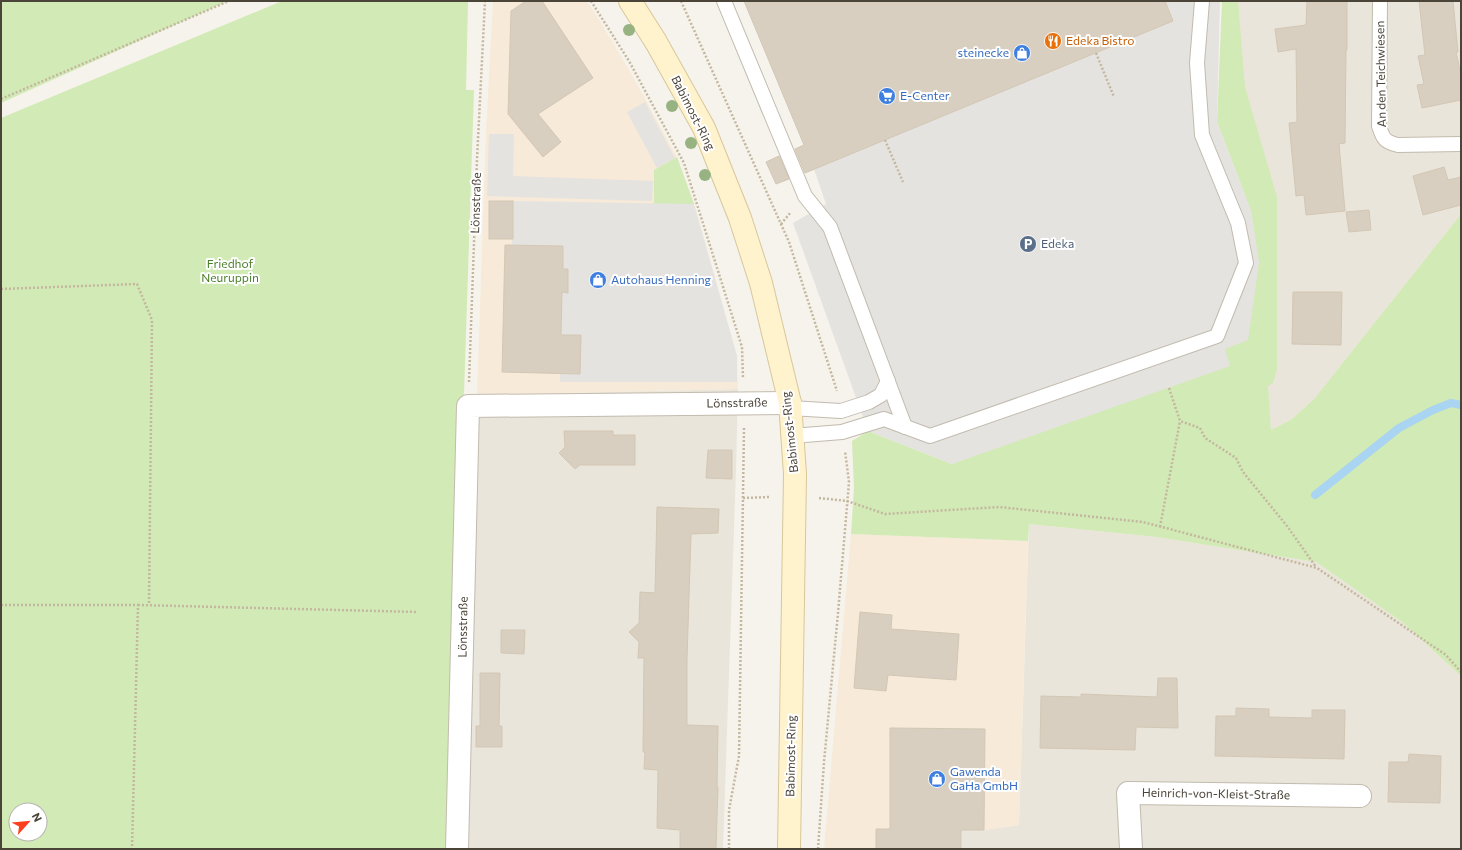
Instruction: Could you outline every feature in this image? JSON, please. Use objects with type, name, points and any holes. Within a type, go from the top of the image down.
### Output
[{"type":"main road","name":"Babimost-Ring","points":[[630,1],[656,42],[704,128],[740,218],[760,283],[790,405],[795,474],[790,849]]},
{"type":"street","name":"Lönsstraße","points":[[457,849],[468,406],[790,405]]},
{"type":"street","name":"Heinrich-von-Kleist-Straße","points":[[1131,849],[1128,793],[1360,796]]},
{"type":"lane","points":[[724,1],[805,196],[830,227],[905,427]]},
{"type":"lane","points":[[792,436],[842,432],[884,419],[930,436],[1217,336],[1246,263],[1238,223],[1202,135],[1197,63],[1202,1]]},
{"type":"lane","name":"An den Teichwiesen","points":[[1380,1],[1379,126],[1382,136],[1388,142],[1398,145],[1461,144]]},
{"type":"lane","points":[[790,405],[841,411],[869,402],[881,395],[888,381]]},
{"type":"path","points":[[1,99],[229,1]]},
{"type":"path","name":"Lönsstraße","points":[[468,406],[477,159],[485,1]]},
{"type":"path","points":[[1096,53],[1114,97]]},
{"type":"path","points":[[885,140],[903,182]]},
{"type":"path","points":[[1,289],[136,284],[152,320],[149,605]]},
{"type":"path","points":[[1160,527],[1180,421],[1169,388]]},
{"type":"path","points":[[1180,421],[1200,428],[1205,438],[1236,458],[1243,472],[1287,526],[1317,568]]},
{"type":"path","points":[[847,501],[885,514],[999,508],[1143,522],[1317,568],[1446,655],[1461,672]]},
{"type":"path","points":[[1,605],[149,605],[418,612]]},
{"type":"path","points":[[132,849],[138,605]]},
{"type":"shaded area","points":[[493,1],[587,1],[595,13],[631,73],[677,157],[694,203],[737,356],[738,389],[477,395],[486,133]]},
{"type":"shaded area","name":"Edeka","points":[[1165,1],[1220,1],[1217,122],[1251,211],[1259,263],[1248,340],[1225,349],[1230,366],[952,464],[868,431],[793,223],[826,204],[814,169]]},
{"type":"shaded area","points":[[1238,1],[1461,1],[1461,214],[1314,399],[1292,419],[1271,430],[1265,356],[1238,139]]},
{"type":"shaded area","points":[[645,102],[675,158],[657,168],[627,112]]},
{"type":"shaded area","points":[[489,134],[514,134],[513,176],[653,181],[652,201],[487,196]]},
{"type":"shaded area","name":"Autohaus Henning","points":[[513,201],[694,204],[737,356],[737,382],[560,382],[562,292],[568,292],[568,270],[563,269],[563,246],[512,245]]},
{"type":"shaded area","points":[[738,389],[723,849],[467,849],[477,395]]},
{"type":"shaded area","points":[[1029,524],[1156,537],[1316,562],[1402,622],[1461,676],[1461,849],[961,849],[961,830],[984,830],[1019,825]]},
{"type":"shaded area","points":[[851,534],[1028,541],[1019,825],[984,830],[961,830],[961,849],[824,849]]},
{"type":"green space","points":[[1,1],[228,1],[1,103]]},
{"type":"green space","name":"Friedhof Neuruppin","points":[[282,1],[468,1],[466,90],[474,90],[449,849],[1,849],[1,118]]},
{"type":"green space","points":[[1222,1],[1238,1],[1245,87],[1277,197],[1277,370],[1273,383],[1268,386],[1271,430],[1292,419],[1314,399],[1461,214],[1461,676],[1402,622],[1316,562],[1156,537],[1029,524],[1028,541],[851,534],[854,488],[852,441],[868,431],[952,464],[1225,349],[1259,263],[1251,211],[1217,122]]},
{"type":"green space","points":[[677,157],[694,204],[654,204],[654,170]]},
{"type":"building","points":[[526,1],[542,1],[593,78],[538,114],[561,142],[543,157],[508,114],[511,11]]},
{"type":"building","name":"E-Center","points":[[744,1],[1165,1],[1173,21],[805,173],[795,149],[804,145]]},
{"type":"building","points":[[1307,1],[1347,1],[1347,50],[1345,143],[1339,144],[1345,211],[1306,215],[1304,195],[1296,196],[1289,123],[1297,122],[1296,49],[1278,52],[1275,29],[1306,25]]},
{"type":"building","points":[[1419,1],[1453,1],[1458,52],[1456,52],[1461,75],[1461,100],[1422,108],[1417,85],[1424,84],[1418,56],[1425,55]]},
{"type":"building","points":[[779,156],[789,179],[776,184],[766,162]]},
{"type":"building","points":[[1444,167],[1448,180],[1461,177],[1461,205],[1423,215],[1413,176]]},
{"type":"building","points":[[489,201],[513,201],[513,239],[489,239]]},
{"type":"building","points":[[1369,210],[1371,230],[1349,232],[1346,212]]},
{"type":"building","points":[[505,245],[563,246],[563,269],[568,269],[568,293],[562,292],[561,335],[581,335],[580,374],[502,372]]},
{"type":"building","points":[[1293,292],[1342,292],[1341,345],[1292,344]]},
{"type":"building","points":[[564,431],[613,431],[613,435],[635,435],[635,465],[580,465],[575,469],[559,453],[565,447]]},
{"type":"building","points":[[708,450],[732,450],[732,479],[706,478]]},
{"type":"building","points":[[657,507],[719,509],[718,533],[691,534],[687,659],[687,725],[718,726],[716,849],[680,849],[680,830],[657,828],[658,770],[644,769],[644,658],[638,658],[639,642],[629,632],[639,623],[640,592],[655,593]]},
{"type":"building","points":[[860,612],[892,615],[891,629],[959,634],[956,680],[888,675],[886,691],[854,688]]},
{"type":"building","points":[[501,630],[525,630],[524,654],[501,653]]},
{"type":"building","points":[[480,673],[500,673],[499,726],[502,726],[502,747],[476,747],[476,726],[480,726]]},
{"type":"building","points":[[1158,678],[1177,678],[1178,728],[1136,727],[1135,750],[1040,748],[1041,696],[1081,697],[1081,694],[1157,697]]},
{"type":"building","points":[[1236,708],[1269,709],[1269,717],[1312,718],[1312,710],[1345,710],[1344,759],[1215,756],[1216,716],[1236,716]]},
{"type":"building","name":"Gawenda GaHa GmbH","points":[[890,728],[985,729],[984,830],[961,830],[961,849],[876,849],[876,829],[890,829]]},
{"type":"building","points":[[1409,754],[1441,756],[1440,803],[1388,802],[1389,762],[1408,762]]},
{"type":"waterway","points":[[1315,495],[1399,428],[1433,410],[1451,403],[1461,405]]},
{"type":"place","name":"Edeka Bistro","points":[[1053,41]]},
{"type":"place","name":"steinecke","points":[[1022,53]]},
{"type":"place","name":"E-Center","points":[[887,96]]},
{"type":"place","name":"Edeka","points":[[1028,244]]},
{"type":"place","name":"Autohaus Henning","points":[[598,280]]},
{"type":"place","name":"Gawenda GaHa GmbH","points":[[937,779]]}]
